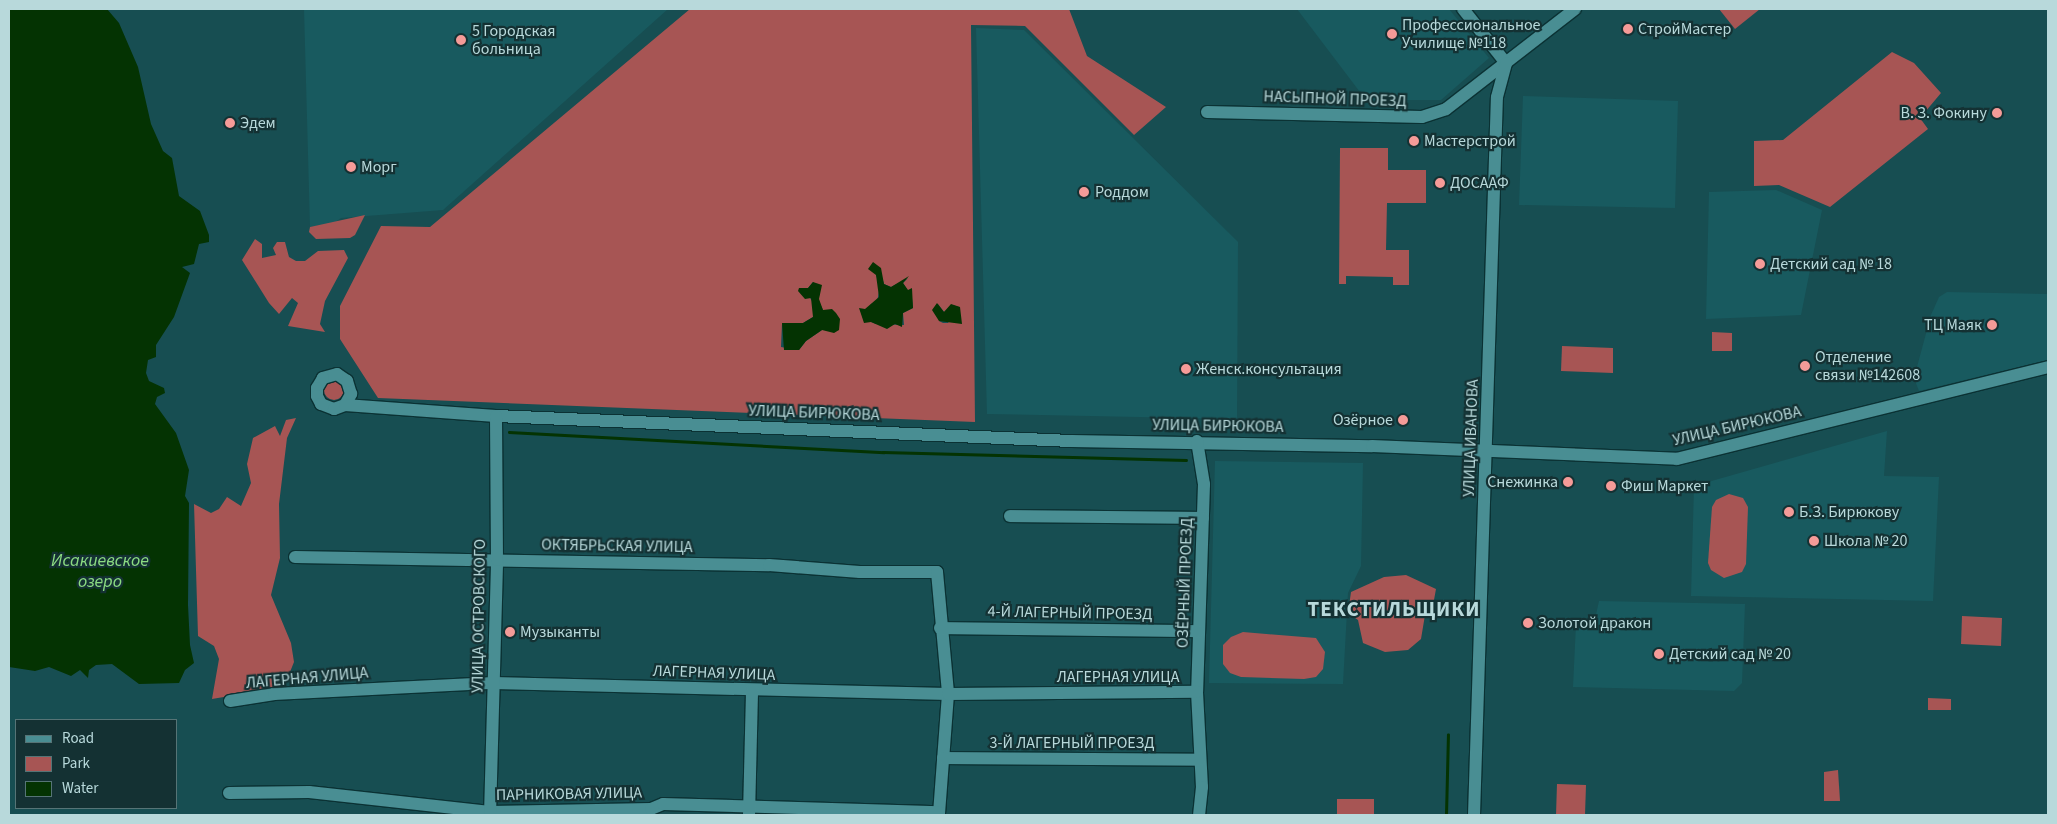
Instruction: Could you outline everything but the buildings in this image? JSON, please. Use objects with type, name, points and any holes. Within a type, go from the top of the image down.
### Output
[{"type":"street","points":[[1463,9],[1506,63]]},
{"type":"street","name":"НАСЫПНОЙ ПРОЕЗД","points":[[1207,112],[1422,117],[1446,109],[1575,9]]},
{"type":"street","name":"УЛИЦА ИВАНОВА","points":[[1474,815],[1497,97],[1506,63]]},
{"type":"street","name":"УЛИЦА БИРЮКОВА","points":[[377,407],[350,386],[342,376],[333,374],[323,378],[317,388],[319,401],[326,408],[334,409],[346,405],[496,416],[1071,441],[1197,441],[1685,458],[2048,367]]},
{"type":"street","points":[[346,405],[351,394],[350,386]]},
{"type":"street","name":"УЛИЦА ОСТРОВСКОГО","points":[[490,813],[497,560],[496,416]]},
{"type":"street","name":"ОЗЁРНЫЙ ПРОЕЗД","points":[[1197,441],[1204,484],[1197,692],[1202,787],[1199,815]]},
{"type":"street","points":[[1010,516],[1203,518]]},
{"type":"street","name":"ОКТЯБРЬСКАЯ УЛИЦА","points":[[295,557],[497,560],[937,572],[940,628]]},
{"type":"street","points":[[939,814],[948,694],[940,628]]},
{"type":"street","name":"4-Й ЛАГЕРНЫЙ ПРОЕЗД","points":[[940,628],[1199,631]]},
{"type":"street","name":"ЛАГЕРНАЯ УЛИЦА","points":[[230,701],[274,694],[494,683],[948,694],[1197,692]]},
{"type":"street","points":[[749,810],[752,690]]},
{"type":"street","name":"3-Й ЛАГЕРНЫЙ ПРОЕЗД","points":[[943,758],[1200,760]]},
{"type":"street","name":"ПАРНИКОВАЯ УЛИЦА","points":[[229,793],[309,792],[490,813],[651,809],[663,804],[749,810],[939,814]]},
{"type":"shaded area","points":[[304,9],[668,9],[443,210],[341,218],[334,223],[310,227]]},
{"type":"shaded area","name":"Профессиональное Училище №118","points":[[1297,9],[1449,9],[1489,58],[1441,100],[1366,100]]},
{"type":"shaded area","name":"Роддом","points":[[976,28],[1024,30],[1238,242],[1237,419],[987,414]]},
{"type":"shaded area","points":[[1523,96],[1678,101],[1675,208],[1519,205]]},
{"type":"shaded area","points":[[1776,190],[1822,210],[1801,315],[1706,319],[1709,192]]},
{"type":"shaded area","points":[[1947,292],[2048,294],[2048,360],[1919,391],[1914,378],[1931,315],[1939,297]]},
{"type":"shaded area","name":"Школа № 20","points":[[1887,431],[1884,476],[1939,477],[1933,601],[1691,596],[1694,486]]},
{"type":"shaded area","points":[[1215,461],[1363,463],[1361,566],[1348,593],[1343,684],[1209,683]]},
{"type":"shaded area","name":"Детский сад № 20","points":[[1599,601],[1745,604],[1742,683],[1734,691],[1573,687],[1576,624],[1589,625],[1595,619]]},
{"type":"green space","points":[[690,9],[1069,9],[1087,56],[1166,107],[1134,135],[1025,26],[971,25],[975,422],[378,398],[340,339],[340,306],[381,226],[430,227]],"holes":[[[881,274],[884,284],[891,287],[908,278],[903,283],[908,291],[911,289],[913,308],[903,313],[904,325],[876,324],[864,319],[871,304],[877,302],[880,286],[876,275]],[[813,282],[820,293],[818,299],[823,310],[828,311],[831,330],[822,330],[806,341],[799,350],[781,347],[782,324],[803,323],[813,317],[814,304],[810,298],[801,294],[799,288],[808,288]],[[938,304],[944,312],[952,305],[959,307],[948,323],[939,321]]]},
{"type":"green space","points":[[1719,9],[1760,9],[1735,29]]},
{"type":"green space","points":[[1892,52],[1914,63],[1941,93],[1920,118],[1928,129],[1830,207],[1779,185],[1754,186],[1754,141],[1783,140]]},
{"type":"green space","points":[[1340,148],[1388,148],[1388,170],[1426,170],[1426,203],[1387,203],[1386,250],[1409,250],[1409,285],[1393,285],[1393,277],[1346,276],[1346,284],[1339,284]]},
{"type":"green space","points":[[365,215],[355,235],[350,238],[316,239],[309,232],[310,227]]},
{"type":"green space","points":[[255,239],[262,244],[262,258],[276,255],[273,248],[277,242],[285,242],[289,257],[296,261],[305,261],[318,251],[344,250],[348,258],[325,301],[320,324],[325,332],[288,326],[298,303],[292,298],[279,314],[269,303],[242,260]]},
{"type":"green space","points":[[1712,332],[1732,333],[1732,351],[1712,351]]},
{"type":"green space","points":[[1562,346],[1613,348],[1613,373],[1561,371]]},
{"type":"green space","points":[[334,380],[341,383],[344,390],[341,397],[334,400],[327,397],[324,390],[327,383]]},
{"type":"green space","points":[[296,418],[287,438],[279,504],[280,558],[271,595],[291,643],[294,662],[286,682],[277,688],[212,699],[219,659],[214,646],[198,636],[194,504],[211,513],[219,509],[227,497],[241,506],[251,483],[247,464],[253,438],[275,426],[280,436],[286,420]]},
{"type":"green space","points":[[1729,494],[1743,498],[1748,507],[1746,564],[1742,572],[1724,578],[1711,570],[1708,563],[1712,507],[1716,500]]},
{"type":"green space","points":[[1406,575],[1436,589],[1434,600],[1427,603],[1421,639],[1408,650],[1385,652],[1363,643],[1358,620],[1348,613],[1351,592],[1384,577]]},
{"type":"green space","points":[[1962,616],[2002,618],[2001,646],[1961,644]]},
{"type":"green space","points":[[1243,632],[1316,638],[1325,652],[1323,669],[1316,677],[1304,679],[1241,677],[1230,673],[1223,664],[1223,645],[1231,637]]},
{"type":"green space","points":[[1928,698],[1951,699],[1951,710],[1928,710]]},
{"type":"green space","points":[[1838,770],[1840,801],[1824,801],[1824,772]]},
{"type":"green space","points":[[1557,784],[1586,785],[1585,815],[1556,815]]},
{"type":"green space","points":[[1337,799],[1374,799],[1374,815],[1337,815]]},
{"type":"water","name":"Исакиевское озеро","points":[[9,9],[107,9],[119,23],[138,67],[151,124],[163,151],[172,158],[179,196],[200,211],[209,235],[209,242],[199,244],[194,264],[182,267],[190,273],[174,317],[156,345],[156,357],[148,360],[146,373],[149,381],[164,388],[165,393],[157,397],[155,404],[176,433],[189,470],[185,496],[189,503],[188,605],[190,645],[194,663],[185,670],[179,683],[139,684],[112,664],[96,665],[89,670],[88,678],[80,670],[71,676],[49,667],[35,671],[9,667]]},
{"type":"water","points":[[873,262],[881,268],[884,284],[891,287],[909,276],[903,283],[908,290],[912,288],[913,308],[903,313],[902,327],[895,324],[887,329],[871,322],[864,323],[859,308],[865,309],[879,297],[876,275],[868,269]]},
{"type":"water","points":[[813,282],[822,285],[819,299],[823,310],[832,309],[836,313],[840,319],[839,330],[834,333],[822,330],[806,341],[799,350],[784,350],[782,323],[803,323],[813,317],[811,298],[805,299],[798,291],[799,288],[808,288]]},
{"type":"water","points":[[937,303],[944,312],[951,304],[960,307],[962,324],[939,321],[932,310]]},
{"type":"waterway","points":[[509,432],[883,452],[1186,460]]},
{"type":"waterway","points":[[1446,815],[1448,735]]},
{"type":"place","name":"СтройМастер","points":[[1628,29]]},
{"type":"place","name":"Профессиональное Училище №118","points":[[1392,34]]},
{"type":"place","name":"5 Городская больница","points":[[461,40]]},
{"type":"place","name":"В. З. Фокину","points":[[1997,113]]},
{"type":"place","name":"Эдем","points":[[230,123]]},
{"type":"place","name":"Мастерстрой","points":[[1414,141]]},
{"type":"place","name":"Морг","points":[[351,167]]},
{"type":"place","name":"ДОСААФ","points":[[1440,183]]},
{"type":"place","name":"Роддом","points":[[1084,192]]},
{"type":"place","name":"Детский сад № 18","points":[[1760,264]]},
{"type":"place","name":"ТЦ Маяк","points":[[1992,325]]},
{"type":"place","name":"Отделение связи №142608","points":[[1805,366]]},
{"type":"place","name":"Женск.консультация","points":[[1186,369]]},
{"type":"place","name":"Озёрное","points":[[1403,420]]},
{"type":"place","name":"Снежинка","points":[[1568,482]]},
{"type":"place","name":"Фиш Маркет","points":[[1611,486]]},
{"type":"place","name":"Б.З. Бирюкову","points":[[1789,512]]},
{"type":"place","name":"Школа № 20","points":[[1814,541]]},
{"type":"place","name":"Золотой дракон","points":[[1528,623]]},
{"type":"place","name":"Музыканты","points":[[510,632]]},
{"type":"place","name":"Детский сад № 20","points":[[1659,654]]},
{"type":"district","name":"ТЕКСТИЛЬЩИКИ","points":[[1394,609]]}]
